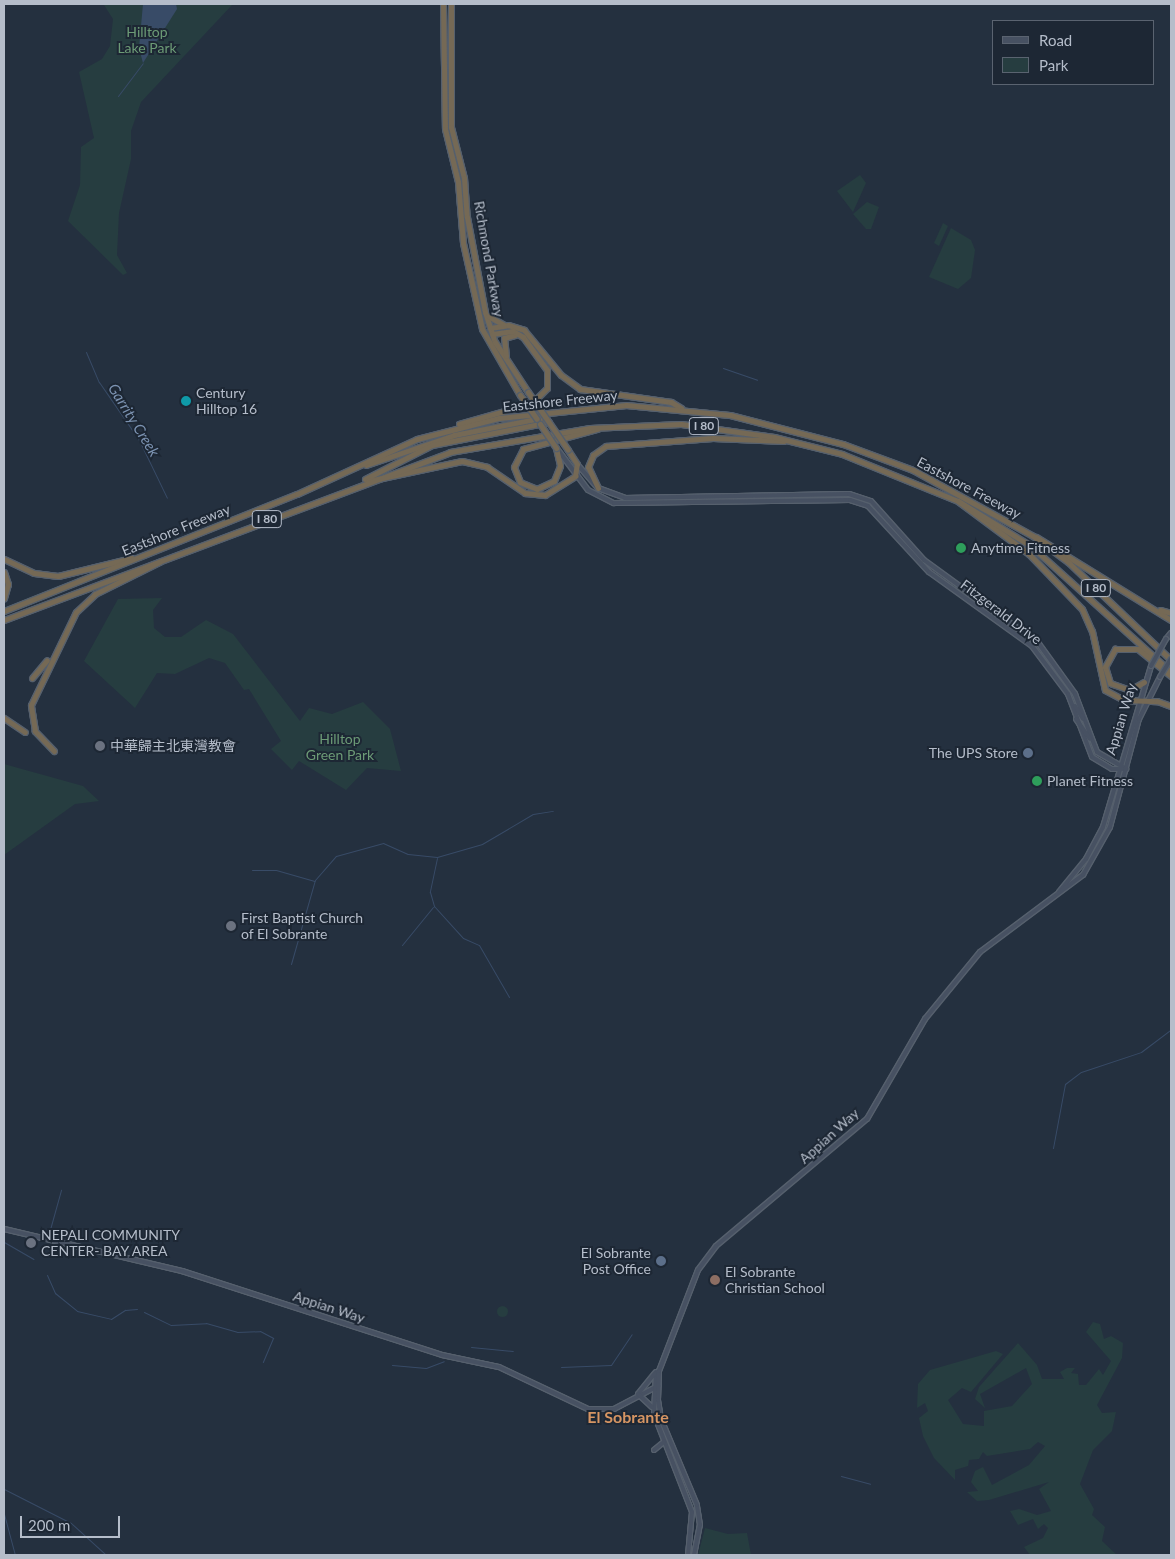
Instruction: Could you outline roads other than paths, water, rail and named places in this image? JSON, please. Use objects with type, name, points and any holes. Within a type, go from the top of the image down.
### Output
[{"type":"highway","name":"Richmond Parkway","points":[[443,4],[445,129],[456,168],[463,243],[482,330],[520,395],[556,448]]},
{"type":"highway","name":"Richmond Parkway","points":[[451,4],[451,128],[464,178],[467,217],[485,312],[491,331],[508,364],[577,464]]},
{"type":"highway","points":[[485,312],[490,320],[528,333],[561,375],[580,389],[671,402],[682,408]]},
{"type":"highway","points":[[491,331],[504,325]]},
{"type":"highway","points":[[444,430],[539,398],[547,388],[547,370],[525,340],[513,331],[491,331]]},
{"type":"highway","points":[[508,364],[504,338],[512,334],[525,340]]},
{"type":"highway","name":"Eastshore Freeway","points":[[4,611],[297,494],[384,453],[444,430],[593,406],[682,408],[748,419],[875,454],[972,499],[1033,536],[1075,569],[1171,659]]},
{"type":"highway","points":[[297,494],[379,459],[505,426],[547,420]]},
{"type":"highway","points":[[556,448],[560,466],[554,481],[537,489],[520,482],[514,463],[528,446],[613,425]]},
{"type":"highway","name":"Eastshore Freeway","points":[[6,619],[363,481],[472,446],[613,425],[698,426],[796,442],[872,463],[958,501],[1031,546],[1171,672]]},
{"type":"highway","points":[[363,481],[420,449],[505,426]]},
{"type":"highway","points":[[598,488],[588,467],[592,455],[606,446],[713,438],[796,442]]},
{"type":"highway","points":[[363,481],[462,461],[487,467],[534,496],[552,492],[575,476],[577,464]]},
{"type":"highway","points":[[958,501],[1029,554],[1067,590],[1089,620],[1105,690],[1137,702],[1148,701],[1171,706]]},
{"type":"highway","points":[[1033,536],[1046,539],[1171,620]]},
{"type":"highway","points":[[32,678],[58,646],[88,598],[172,555]]},
{"type":"highway","points":[[4,559],[39,574],[58,576],[142,556]]},
{"type":"highway","points":[[4,572],[8,584],[4,598]]},
{"type":"highway","points":[[1147,606],[1171,613]]},
{"type":"highway","points":[[54,751],[35,731],[30,710],[58,646]]},
{"type":"highway","points":[[1144,682],[1130,690],[1110,683],[1105,667],[1115,649],[1138,649],[1171,676]]},
{"type":"highway","points":[[4,718],[25,732]]},
{"type":"main road","name":"Fitzgerald Drive","points":[[556,448],[575,476],[594,495],[623,505],[862,503],[879,516],[929,572],[1032,646],[1070,701],[1092,757],[1117,771]]},
{"type":"main road","name":"Fitzgerald Drive","points":[[577,464],[598,488],[625,498],[849,494],[871,501],[932,566],[1038,644],[1071,687],[1090,739],[1102,757],[1126,769]]},
{"type":"main road","name":"Appian Way","points":[[1058,892],[1098,838],[1144,682],[1171,632]]},
{"type":"main road","name":"Appian Way","points":[[638,1394],[640,1388],[657,1372],[693,1282],[710,1253],[857,1129],[887,1090],[925,1019],[967,966],[1000,934],[1083,874],[1102,846],[1148,701],[1171,659]]},
{"type":"main road","points":[[1070,701],[1083,719]]},
{"type":"main road","points":[[1076,719],[1090,739]]},
{"type":"main road","points":[[1117,771],[1126,769]]},
{"type":"main road","name":"Appian Way","points":[[4,1228],[182,1271],[442,1355],[499,1367],[588,1409],[614,1409],[652,1387]]},
{"type":"main road","points":[[657,1372],[652,1387],[653,1409],[664,1442],[690,1501],[694,1525],[688,1555]]},
{"type":"main road","name":"Appian Way","points":[[640,1388],[658,1386],[657,1372]]},
{"type":"main road","points":[[658,1386],[661,1418],[697,1505],[700,1525],[694,1555]]},
{"type":"main road","points":[[638,1394],[653,1409]]},
{"type":"main road","points":[[654,1450],[664,1442]]},
{"type":"water","points":[[143,4],[176,4],[177,9],[143,63],[139,48]]},
{"type":"waterway","name":"Garrity Creek","points":[[118,96],[143,63]]},
{"type":"waterway","name":"Garrity Creek","points":[[86,352],[99,382],[139,440],[167,498]]},
{"type":"waterway","points":[[723,368],[757,380]]},
{"type":"waterway","name":"Garrity Creek","points":[[291,964],[315,880],[336,856],[383,843],[408,854],[437,857],[482,844],[533,814],[553,811]]},
{"type":"waterway","name":"Garrity Creek","points":[[437,858],[430,892],[434,906],[463,938],[479,945],[509,997]]},
{"type":"waterway","name":"Garrity Creek","points":[[252,870],[276,870],[314,881]]},
{"type":"waterway","points":[[402,945],[433,907]]},
{"type":"waterway","points":[[1053,1148],[1065,1084],[1081,1072],[1141,1052],[1171,1029]]},
{"type":"waterway","points":[[49,1233],[61,1190]]},
{"type":"waterway","points":[[4,1242],[33,1259]]},
{"type":"waterway","points":[[47,1275],[55,1293],[77,1311],[111,1319],[125,1310],[137,1309]]},
{"type":"waterway","points":[[144,1312],[171,1325],[206,1323],[237,1332],[260,1331],[273,1338],[263,1362]]},
{"type":"waterway","points":[[561,1367],[611,1365],[632,1334]]},
{"type":"waterway","points":[[471,1347],[513,1351]]},
{"type":"waterway","points":[[392,1365],[426,1368],[444,1361]]},
{"type":"waterway","points":[[841,1476],[870,1484]]},
{"type":"waterway","points":[[4,1489],[71,1523],[106,1555]]},
{"type":"waterway","points":[[4,1514],[15,1555]]},
{"type":"place","name":"Century Hilltop 16","points":[[186,401]]},
{"type":"place","name":"Anytime Fitness","points":[[961,548]]},
{"type":"place","name":"中華歸主北東灣教會","points":[[100,746]]},
{"type":"place","name":"The UPS Store","points":[[1028,753]]},
{"type":"place","name":"Planet Fitness","points":[[1037,781]]},
{"type":"place","name":"First Baptist Church of El Sobrante","points":[[231,926]]},
{"type":"place","name":"NEPALI COMMUNITY CENTER- BAY AREA","points":[[31,1243]]},
{"type":"place","name":"El Sobrante Post Office","points":[[661,1261]]},
{"type":"place","name":"El Sobrante Christian School","points":[[715,1280]]},
{"type":"district","name":"El Sobrante","points":[[628,1417]]},
{"type":"park label","name":"Hilltop Lake Park","points":[[147,40]]},
{"type":"park label","name":"Hilltop Green Park","points":[[340,748]]}]
